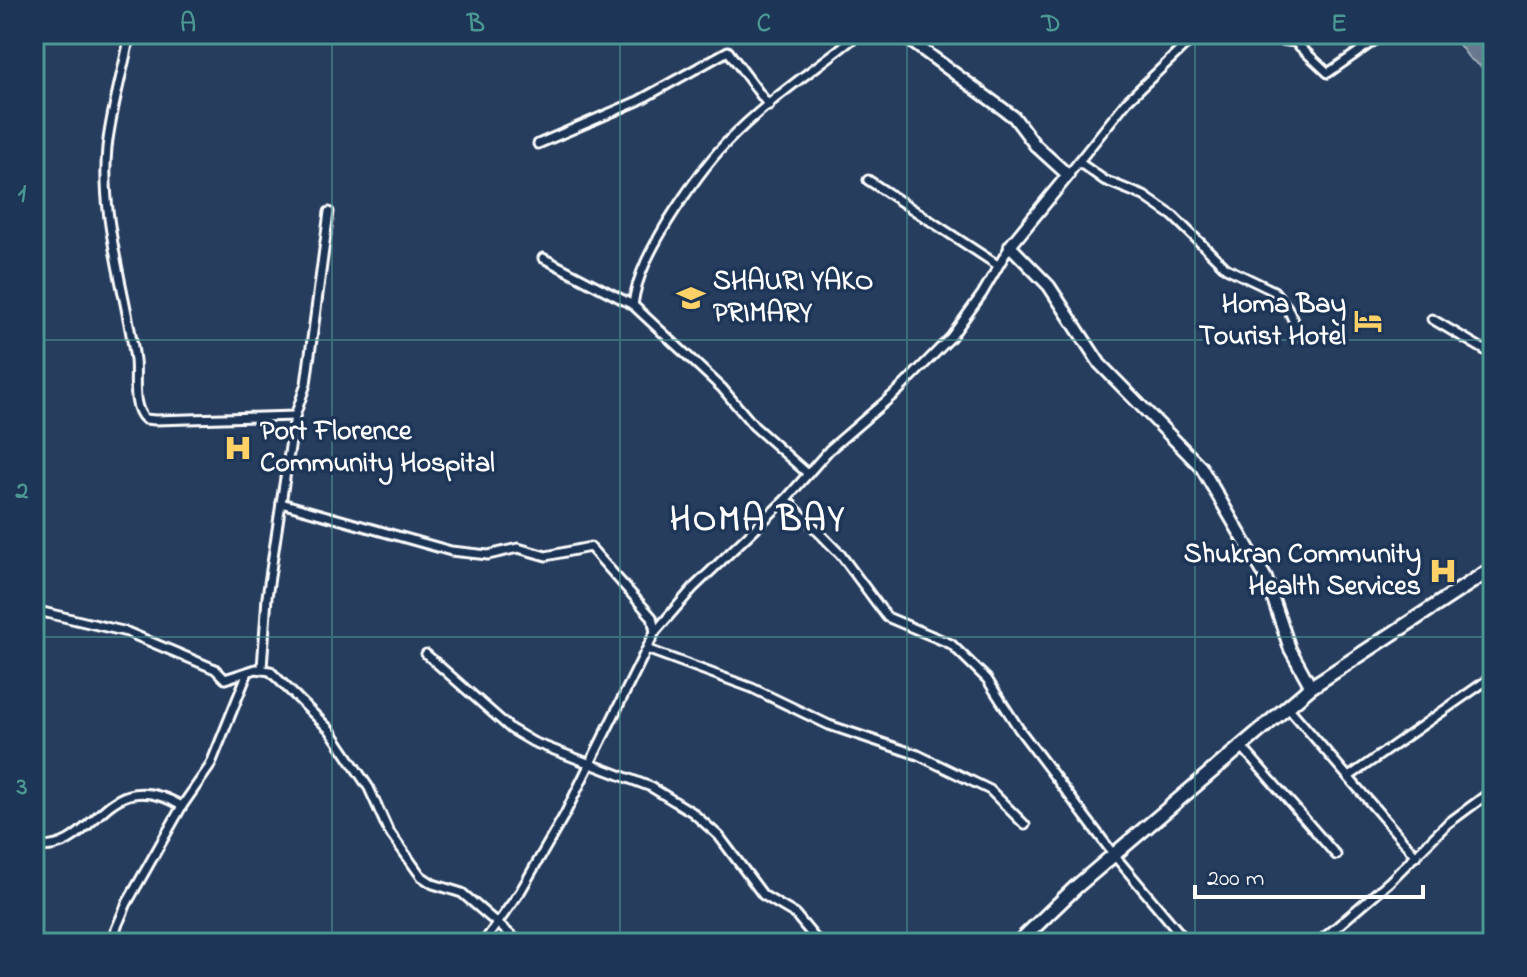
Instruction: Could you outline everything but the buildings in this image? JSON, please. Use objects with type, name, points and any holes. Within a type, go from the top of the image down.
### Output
[{"type":"highway","points":[[1018,943],[1114,855],[1311,687],[1493,568]]},
{"type":"street","points":[[130,34],[107,146],[106,175],[108,217],[135,360],[138,411],[145,419],[155,420],[295,416]]},
{"type":"street","points":[[633,305],[636,283],[653,246],[687,191],[725,144],[859,34]]},
{"type":"street","points":[[901,34],[1014,117],[1035,145],[1068,175]]},
{"type":"street","points":[[483,943],[498,924],[565,814],[588,761],[649,650],[655,632],[693,588],[786,499],[829,450],[900,389],[951,337],[982,294],[996,264],[1127,101],[1197,34]]},
{"type":"street","points":[[1239,34],[1295,42],[1328,73],[1384,34]]},
{"type":"street","points":[[538,144],[638,101],[728,51],[769,106]]},
{"type":"street","points":[[1080,163],[1104,180],[1144,196],[1173,216],[1226,268],[1274,291],[1287,307],[1301,337]]},
{"type":"street","points":[[868,180],[996,264]]},
{"type":"street","points":[[262,668],[267,597],[295,416],[306,384],[329,212]]},
{"type":"street","points":[[1010,246],[1049,286],[1100,364],[1201,467],[1266,578],[1290,649],[1311,687]]},
{"type":"street","points":[[543,258],[633,305],[722,388],[738,410],[808,474]]},
{"type":"street","points":[[1432,319],[1493,355]]},
{"type":"street","points":[[786,499],[841,555],[887,617],[951,644],[973,664],[1114,855],[1188,943]]},
{"type":"street","points":[[281,503],[451,551],[488,555],[518,548],[546,556],[590,547],[652,617],[655,632]]},
{"type":"street","points":[[34,610],[127,632],[215,669],[225,679],[262,668]]},
{"type":"street","points":[[649,650],[752,688],[829,725],[903,748],[941,765],[990,790],[1025,825]]},
{"type":"street","points":[[426,654],[511,729],[542,746],[651,787],[706,823],[763,895],[795,914],[819,943]]},
{"type":"street","points":[[262,668],[295,693],[330,730],[369,788],[388,830],[421,876],[433,884],[462,893],[520,943]]},
{"type":"street","points":[[110,943],[127,903],[182,806],[210,766],[248,672]]},
{"type":"street","points":[[1350,776],[1493,676]]},
{"type":"street","points":[[1288,707],[1416,856]]},
{"type":"street","points":[[1242,747],[1336,855]]},
{"type":"street","points":[[34,846],[68,842],[109,804],[138,791],[167,797],[182,806]]},
{"type":"street","points":[[1318,943],[1416,856],[1447,824],[1492,794]]},
{"type":"water","points":[[1451,34],[1493,34],[1493,75],[1469,58]]},
{"type":"place","name":"SHAURI YAKO PRIMARY","points":[[691,298]]},
{"type":"place","name":"Homa Bay Tourist Hotel","points":[[1368,321]]},
{"type":"place","name":"Port Florence Community Hospital","points":[[238,448]]},
{"type":"place","name":"Shukran Community Health Services","points":[[1443,571]]},
{"type":"district","name":"HOMA BAY","points":[[758,521]]}]
